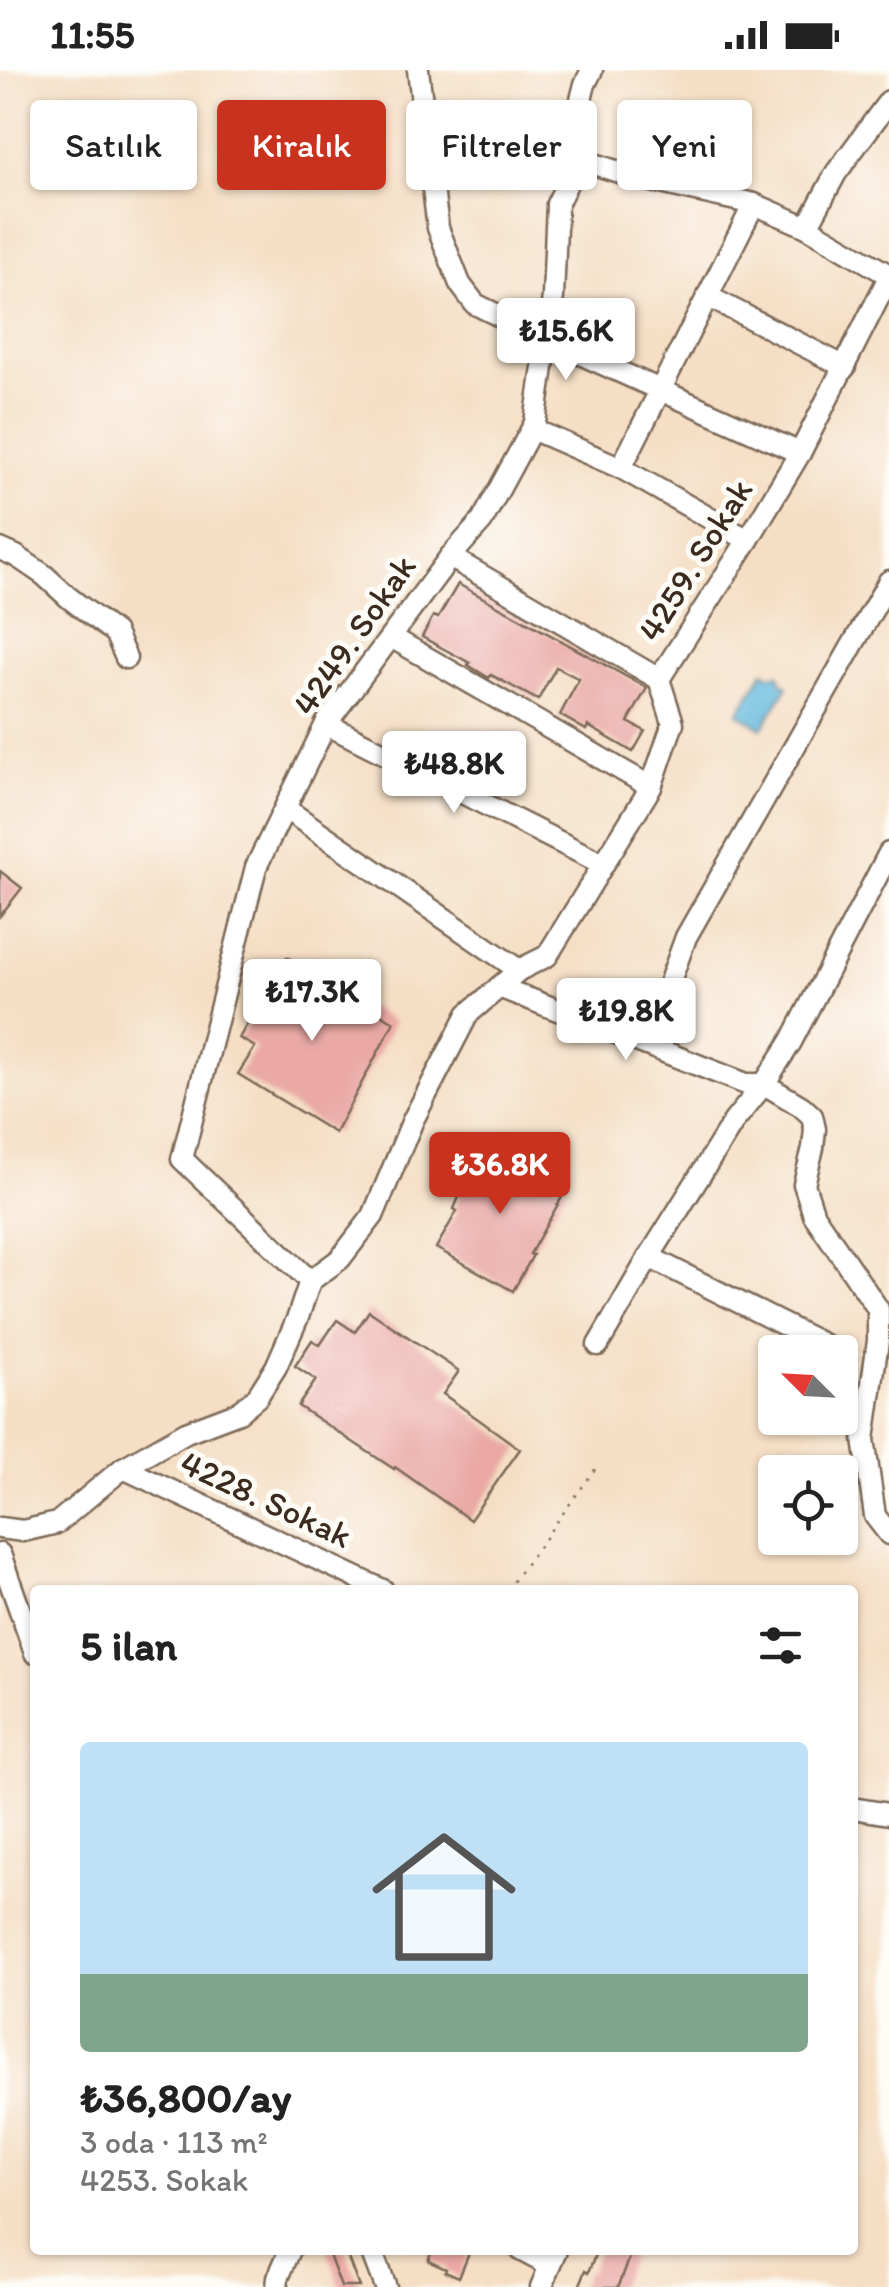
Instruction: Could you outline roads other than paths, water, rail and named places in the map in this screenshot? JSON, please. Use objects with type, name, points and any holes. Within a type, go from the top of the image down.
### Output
[{"type":"street","points":[[418,70],[438,228],[460,284],[475,304],[800,453]]},
{"type":"street","points":[[581,100],[592,70]]},
{"type":"street","points":[[807,227],[836,173],[887,108]]},
{"type":"street","points":[[597,165],[754,204],[807,227],[889,276]]},
{"type":"street","name":"4249. Sokak","points":[[310,1280],[182,1159],[256,867],[326,724],[482,520],[535,423],[553,297],[557,204],[564,190]]},
{"type":"street","points":[[621,468],[754,204]]},
{"type":"street","name":"4259. Sokak","points":[[310,1280],[340,1259],[374,1216],[413,1120],[468,1014],[519,970],[547,956],[651,787],[673,723],[659,679],[800,453],[889,276]]},
{"type":"street","points":[[706,296],[845,366]]},
{"type":"street","points":[[532,429],[621,468],[748,540]]},
{"type":"street","points":[[0,548],[44,575],[115,634],[126,658]]},
{"type":"street","points":[[450,557],[659,679]]},
{"type":"street","points":[[647,1045],[686,937],[889,582]]},
{"type":"street","points":[[391,637],[651,787]]},
{"type":"street","points":[[326,724],[604,864]]},
{"type":"street","points":[[286,809],[519,970]]},
{"type":"street","points":[[598,1345],[734,1121],[791,1042],[889,853]]},
{"type":"street","points":[[499,987],[746,1084],[764,1084],[812,1116],[813,1148],[804,1184],[814,1214],[878,1309],[864,1439],[875,1516],[889,1534]]},
{"type":"street","points":[[649,1256],[804,1335]]},
{"type":"street","points":[[0,1528],[23,1532],[57,1523],[122,1468],[186,1432],[239,1412],[257,1397],[276,1367],[310,1280]]},
{"type":"street","points":[[858,1363],[874,1371]]},
{"type":"street","name":"4228. Sokak","points":[[122,1468],[372,1585]]},
{"type":"street","points":[[0,1554],[30,1639]]},
{"type":"street","points":[[858,1809],[889,1814]]},
{"type":"street","points":[[277,2287],[288,2255]]},
{"type":"street","points":[[372,2255],[385,2287]]},
{"type":"street","points":[[541,2287],[554,2258]]},
{"type":"water","points":[[764,671],[779,674],[781,682],[788,686],[762,728],[738,713]]}]
